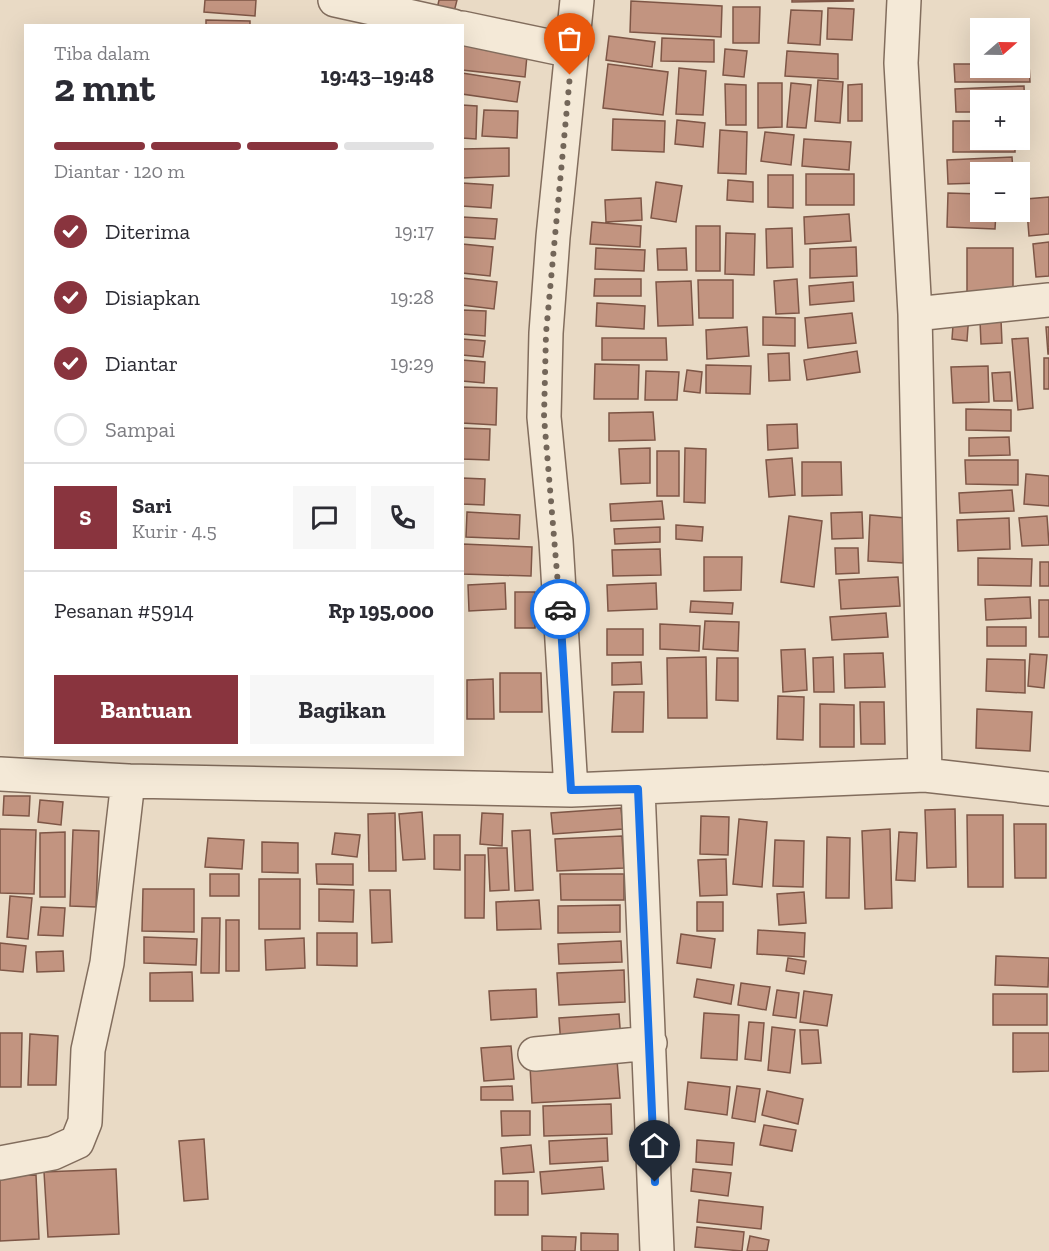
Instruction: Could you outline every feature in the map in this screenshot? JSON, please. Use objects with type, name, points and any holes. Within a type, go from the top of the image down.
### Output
[{"type":"street","points":[[335,0],[444,24]]},
{"type":"street","points":[[571,790],[556,541],[544,417],[546,333],[578,0]]},
{"type":"street","points":[[904,0],[901,63],[915,314],[925,775]]},
{"type":"street","points":[[464,28],[572,51]]},
{"type":"street","points":[[915,314],[1049,300]]},
{"type":"street","points":[[0,774],[128,782],[571,790],[638,789],[744,781],[925,775],[1049,789]]},
{"type":"street","points":[[0,1163],[53,1153],[77,1142],[85,1122],[88,1050],[107,963],[128,782]]},
{"type":"street","points":[[638,789],[657,1251]]},
{"type":"street","points":[[535,1054],[650,1043]]},
{"type":"building","points":[[205,0],[256,0],[255,16],[204,12]]},
{"type":"building","points":[[439,0],[457,0],[454,12],[437,9]]},
{"type":"building","points":[[792,0],[853,0],[853,1],[792,2]]},
{"type":"building","points":[[631,1],[722,6],[721,37],[630,32]]},
{"type":"building","points":[[733,7],[760,7],[759,43],[733,43]]},
{"type":"building","points":[[828,8],[854,9],[852,40],[827,39]]},
{"type":"building","points":[[791,10],[822,11],[820,45],[788,43]]},
{"type":"building","points":[[206,20],[250,21],[250,24],[206,24]]},
{"type":"building","points":[[609,36],[655,42],[652,67],[606,60]]},
{"type":"building","points":[[464,37],[528,45],[525,77],[464,70]]},
{"type":"building","points":[[662,38],[714,40],[714,62],[661,61]]},
{"type":"building","points":[[725,49],[747,51],[744,77],[723,75]]},
{"type":"building","points":[[787,51],[838,54],[838,79],[785,76]]},
{"type":"building","points":[[608,64],[668,72],[663,115],[603,108]]},
{"type":"building","points":[[954,64],[970,64],[970,78],[1030,78],[1030,82],[955,82]]},
{"type":"building","points":[[679,68],[706,71],[703,115],[676,114]]},
{"type":"building","points":[[464,73],[520,82],[517,102],[464,94]]},
{"type":"building","points":[[818,80],[843,82],[840,123],[815,121]]},
{"type":"building","points":[[758,83],[782,83],[782,127],[758,128]]},
{"type":"building","points":[[791,83],[811,85],[806,128],[787,127]]},
{"type":"building","points":[[725,84],[746,85],[746,125],[726,125]]},
{"type":"building","points":[[862,84],[862,121],[848,121],[848,85]]},
{"type":"building","points":[[1024,86],[1024,90],[970,90],[970,112],[956,112],[955,89]]},
{"type":"building","points":[[464,105],[477,106],[476,139],[464,138]]},
{"type":"building","points":[[484,110],[518,111],[517,138],[482,136]]},
{"type":"building","points":[[613,119],[665,121],[664,152],[612,150]]},
{"type":"building","points":[[677,120],[705,123],[703,147],[675,144]]},
{"type":"building","points":[[953,121],[970,121],[970,150],[1015,150],[1015,152],[953,152]]},
{"type":"building","points":[[720,130],[747,132],[746,174],[718,173]]},
{"type":"building","points":[[765,132],[794,135],[791,165],[761,161]]},
{"type":"building","points":[[804,139],[851,142],[849,170],[802,166]]},
{"type":"building","points":[[509,148],[509,176],[464,178],[464,149]]},
{"type":"building","points":[[1012,157],[1012,162],[970,162],[970,183],[948,184],[947,160]]},
{"type":"building","points":[[806,174],[854,174],[854,205],[806,205]]},
{"type":"building","points":[[768,175],[793,175],[793,208],[768,207]]},
{"type":"building","points":[[728,180],[753,182],[753,202],[727,200]]},
{"type":"building","points":[[656,182],[682,186],[676,222],[651,218]]},
{"type":"building","points":[[464,183],[493,185],[491,208],[464,206]]},
{"type":"building","points":[[948,193],[970,194],[970,222],[995,222],[995,229],[947,227]]},
{"type":"building","points":[[1049,197],[1049,234],[1029,236],[1030,199]]},
{"type":"building","points":[[641,198],[642,220],[606,222],[605,200]]},
{"type":"building","points":[[849,214],[851,241],[805,244],[804,217]]},
{"type":"building","points":[[464,217],[497,219],[495,239],[464,237]]},
{"type":"building","points":[[592,222],[641,226],[640,247],[590,244]]},
{"type":"building","points":[[696,226],[720,226],[720,271],[696,271]]},
{"type":"building","points":[[792,228],[793,267],[767,268],[766,229]]},
{"type":"building","points":[[726,233],[755,234],[754,275],[725,274]]},
{"type":"building","points":[[1049,242],[1049,276],[1036,277],[1033,244]]},
{"type":"building","points":[[464,244],[493,247],[490,276],[464,273]]},
{"type":"building","points":[[856,247],[857,276],[810,278],[810,249]]},
{"type":"building","points":[[596,248],[645,250],[644,271],[595,269]]},
{"type":"building","points":[[686,248],[687,270],[658,270],[657,249]]},
{"type":"building","points":[[967,248],[1013,248],[1013,293],[967,293]]},
{"type":"building","points":[[464,278],[497,282],[494,309],[464,305]]},
{"type":"building","points":[[595,279],[641,279],[641,296],[594,296]]},
{"type":"building","points":[[797,279],[799,313],[776,314],[774,281]]},
{"type":"building","points":[[698,280],[733,280],[733,318],[699,318]]},
{"type":"building","points":[[691,281],[693,325],[658,326],[656,282]]},
{"type":"building","points":[[853,282],[854,301],[810,305],[809,286]]},
{"type":"building","points":[[597,303],[645,306],[644,329],[596,326]]},
{"type":"building","points":[[464,310],[486,311],[485,336],[464,334]]},
{"type":"building","points":[[954,311],[969,313],[967,341],[952,339]]},
{"type":"building","points":[[852,313],[856,343],[808,348],[805,318]]},
{"type":"building","points":[[763,317],[795,318],[795,346],[763,345]]},
{"type":"building","points":[[1001,320],[1002,343],[981,344],[980,321]]},
{"type":"building","points":[[747,327],[749,356],[707,359],[706,330]]},
{"type":"building","points":[[1046,327],[1049,327],[1049,354],[1048,354]]},
{"type":"building","points":[[602,338],[666,338],[667,360],[602,360]]},
{"type":"building","points":[[1028,338],[1033,408],[1018,410],[1012,339]]},
{"type":"building","points":[[464,339],[485,341],[483,357],[464,355]]},
{"type":"building","points":[[857,351],[860,372],[807,380],[804,360]]},
{"type":"building","points":[[789,353],[790,380],[769,381],[768,354]]},
{"type":"building","points":[[1044,358],[1049,358],[1049,389],[1044,389]]},
{"type":"building","points":[[464,360],[485,362],[484,383],[464,381]]},
{"type":"building","points":[[595,364],[639,365],[638,399],[594,399]]},
{"type":"building","points":[[706,365],[751,366],[750,394],[706,393]]},
{"type":"building","points":[[988,366],[989,402],[953,403],[951,367]]},
{"type":"building","points":[[687,370],[702,372],[700,393],[684,391]]},
{"type":"building","points":[[646,371],[679,372],[677,400],[645,400]]},
{"type":"building","points":[[1010,372],[1012,401],[994,401],[992,373]]},
{"type":"building","points":[[464,387],[497,388],[496,425],[464,423]]},
{"type":"building","points":[[966,409],[1011,410],[1011,431],[966,430]]},
{"type":"building","points":[[653,412],[655,440],[609,441],[609,413]]},
{"type":"building","points":[[797,424],[798,448],[768,450],[767,425]]},
{"type":"building","points":[[464,428],[490,429],[489,460],[464,459]]},
{"type":"building","points":[[1009,437],[1010,455],[969,456],[969,438]]},
{"type":"building","points":[[650,448],[650,483],[621,484],[619,449]]},
{"type":"building","points":[[685,448],[706,449],[705,503],[684,502]]},
{"type":"building","points":[[657,451],[679,451],[679,496],[657,496]]},
{"type":"building","points":[[792,458],[795,495],[769,497],[766,460]]},
{"type":"building","points":[[965,460],[1018,460],[1018,485],[966,484]]},
{"type":"building","points":[[802,462],[841,462],[842,495],[802,496]]},
{"type":"building","points":[[1026,474],[1049,476],[1049,506],[1024,504]]},
{"type":"building","points":[[464,478],[485,479],[484,505],[464,504]]},
{"type":"building","points":[[1012,490],[1014,511],[960,513],[959,493]]},
{"type":"building","points":[[662,501],[664,519],[611,521],[610,504]]},
{"type":"building","points":[[467,512],[520,515],[519,539],[466,537]]},
{"type":"building","points":[[862,512],[863,538],[832,539],[831,513]]},
{"type":"building","points":[[870,515],[906,518],[903,563],[868,561]]},
{"type":"building","points":[[789,516],[822,521],[814,587],[781,582]]},
{"type":"building","points":[[1047,516],[1049,545],[1022,546],[1019,518]]},
{"type":"building","points":[[1009,518],[1010,549],[958,551],[957,520]]},
{"type":"building","points":[[676,525],[703,527],[702,541],[676,539]]},
{"type":"building","points":[[660,527],[660,542],[615,544],[614,529]]},
{"type":"building","points":[[464,544],[532,547],[531,576],[464,574]]},
{"type":"building","points":[[835,548],[858,548],[859,573],[836,574]]},
{"type":"building","points":[[660,549],[661,575],[613,576],[612,550]]},
{"type":"building","points":[[704,557],[742,557],[741,590],[704,591]]},
{"type":"building","points":[[978,558],[1032,559],[1031,586],[978,585]]},
{"type":"building","points":[[1040,562],[1049,562],[1049,586],[1040,586]]},
{"type":"building","points":[[898,577],[900,606],[841,609],[839,580]]},
{"type":"building","points":[[505,583],[506,609],[469,611],[468,585]]},
{"type":"building","points":[[656,583],[657,609],[608,611],[607,585]]},
{"type":"building","points":[[515,592],[535,592],[535,628],[515,628]]},
{"type":"building","points":[[1030,597],[1031,618],[986,620],[985,599]]},
{"type":"building","points":[[1039,600],[1049,600],[1049,637],[1039,637]]},
{"type":"building","points":[[691,601],[733,603],[732,614],[690,612]]},
{"type":"building","points":[[886,613],[888,637],[832,640],[830,617]]},
{"type":"building","points":[[705,621],[739,622],[738,651],[703,649]]},
{"type":"building","points":[[660,624],[700,626],[699,651],[660,649]]},
{"type":"building","points":[[987,627],[1026,627],[1026,646],[987,646]]},
{"type":"building","points":[[607,629],[643,629],[643,655],[607,655]]},
{"type":"building","points":[[805,649],[807,690],[783,692],[781,650]]},
{"type":"building","points":[[883,653],[885,687],[845,688],[844,654]]},
{"type":"building","points":[[1030,654],[1047,655],[1044,688],[1028,686]]},
{"type":"building","points":[[706,657],[707,718],[668,718],[667,658]]},
{"type":"building","points":[[833,657],[834,692],[814,692],[813,658]]},
{"type":"building","points":[[717,658],[738,658],[738,701],[716,700]]},
{"type":"building","points":[[987,659],[1025,660],[1025,693],[986,691]]},
{"type":"building","points":[[641,662],[642,684],[612,685],[612,663]]},
{"type":"building","points":[[500,673],[541,673],[542,712],[500,712]]},
{"type":"building","points":[[493,679],[494,719],[467,719],[467,680]]},
{"type":"building","points":[[614,692],[644,692],[643,732],[612,732]]},
{"type":"building","points":[[778,696],[804,697],[803,740],[777,739]]},
{"type":"building","points":[[860,702],[884,702],[885,744],[861,744]]},
{"type":"building","points":[[820,704],[854,705],[854,747],[820,747]]},
{"type":"building","points":[[977,709],[1032,712],[1030,751],[976,748]]},
{"type":"building","points":[[4,796],[30,796],[29,816],[3,815]]},
{"type":"building","points":[[40,800],[63,802],[61,825],[38,822]]},
{"type":"building","points":[[621,808],[623,829],[553,834],[551,813]]},
{"type":"building","points":[[955,809],[956,867],[927,868],[925,810]]},
{"type":"building","points":[[422,812],[425,859],[403,860],[399,814]]},
{"type":"building","points":[[395,813],[396,871],[369,871],[368,814]]},
{"type":"building","points":[[482,813],[503,814],[502,846],[480,844]]},
{"type":"building","points":[[967,815],[1003,815],[1003,887],[968,887]]},
{"type":"building","points":[[701,816],[729,817],[728,855],[700,854]]},
{"type":"building","points":[[739,819],[767,822],[762,887],[733,884]]},
{"type":"building","points":[[1014,824],[1046,824],[1046,878],[1015,878]]},
{"type":"building","points":[[0,829],[36,830],[34,894],[0,893]]},
{"type":"building","points":[[890,829],[892,908],[865,909],[862,831]]},
{"type":"building","points":[[73,830],[99,831],[96,907],[70,906]]},
{"type":"building","points":[[530,830],[533,890],[515,891],[512,831]]},
{"type":"building","points":[[65,832],[65,897],[40,897],[40,833]]},
{"type":"building","points":[[899,832],[917,833],[915,881],[896,880]]},
{"type":"building","points":[[335,833],[360,835],[357,857],[332,854]]},
{"type":"building","points":[[434,835],[460,835],[460,870],[434,869]]},
{"type":"building","points":[[622,836],[624,868],[557,871],[555,839]]},
{"type":"building","points":[[827,837],[850,838],[849,898],[826,898]]},
{"type":"building","points":[[208,838],[244,840],[242,869],[205,867]]},
{"type":"building","points":[[775,840],[804,841],[803,887],[773,886]]},
{"type":"building","points":[[262,842],[298,843],[298,873],[262,872]]},
{"type":"building","points":[[488,848],[507,848],[509,890],[490,891]]},
{"type":"building","points":[[465,855],[485,855],[484,918],[465,918]]},
{"type":"building","points":[[726,859],[727,895],[700,896],[698,860]]},
{"type":"building","points":[[316,864],[353,864],[353,885],[317,884]]},
{"type":"building","points":[[210,874],[239,874],[239,896],[210,896]]},
{"type":"building","points":[[560,874],[624,874],[624,900],[561,900]]},
{"type":"building","points":[[259,879],[300,879],[300,929],[259,929]]},
{"type":"building","points":[[143,889],[194,889],[194,932],[142,931]]},
{"type":"building","points":[[319,889],[354,890],[353,922],[319,921]]},
{"type":"building","points":[[370,890],[390,890],[392,942],[372,943]]},
{"type":"building","points":[[804,892],[806,923],[779,925],[777,894]]},
{"type":"building","points":[[10,896],[32,898],[28,939],[7,937]]},
{"type":"building","points":[[539,900],[541,929],[497,930],[496,902]]},
{"type":"building","points":[[697,902],[723,902],[723,931],[697,931]]},
{"type":"building","points":[[620,905],[620,932],[558,933],[558,906]]},
{"type":"building","points":[[41,907],[65,908],[63,936],[38,935]]},
{"type":"building","points":[[202,918],[220,918],[219,973],[201,973]]},
{"type":"building","points":[[226,920],[239,920],[239,971],[226,971]]},
{"type":"building","points":[[758,930],[805,933],[804,957],[757,954]]},
{"type":"building","points":[[317,933],[357,933],[357,966],[317,965]]},
{"type":"building","points":[[681,934],[715,939],[711,968],[677,963]]},
{"type":"building","points":[[144,937],[197,939],[196,965],[144,963]]},
{"type":"building","points":[[304,938],[305,968],[266,970],[265,940]]},
{"type":"building","points":[[621,941],[622,962],[559,964],[558,944]]},
{"type":"building","points":[[0,943],[26,946],[23,972],[0,970]]},
{"type":"building","points":[[63,951],[64,971],[37,972],[36,952]]},
{"type":"building","points":[[996,956],[1049,958],[1048,987],[995,985]]},
{"type":"building","points":[[788,958],[806,961],[804,974],[786,971]]},
{"type":"building","points":[[624,970],[625,1002],[559,1005],[557,973]]},
{"type":"building","points":[[192,972],[193,1001],[150,1001],[150,973]]},
{"type":"building","points":[[697,979],[734,985],[731,1004],[694,997]]},
{"type":"building","points":[[741,983],[770,987],[766,1010],[738,1005]]},
{"type":"building","points":[[536,989],[537,1017],[491,1020],[489,991]]},
{"type":"building","points":[[777,990],[799,993],[796,1018],[773,1015]]},
{"type":"building","points":[[804,991],[832,995],[827,1026],[800,1022]]},
{"type":"building","points":[[993,994],[1047,994],[1047,1025],[993,1025]]},
{"type":"building","points":[[704,1013],[739,1015],[737,1060],[701,1058]]},
{"type":"building","points":[[619,1014],[621,1041],[561,1046],[559,1018]]},
{"type":"building","points":[[749,1022],[764,1023],[761,1061],[745,1059]]},
{"type":"building","points":[[772,1027],[795,1030],[790,1073],[768,1070]]},
{"type":"building","points":[[800,1030],[818,1030],[821,1063],[802,1064]]},
{"type":"building","points":[[0,1033],[22,1033],[21,1087],[0,1087]]},
{"type":"building","points":[[1013,1033],[1049,1033],[1049,1071],[1013,1072]]},
{"type":"building","points":[[30,1034],[58,1036],[56,1085],[28,1085]]},
{"type":"building","points":[[511,1046],[514,1079],[484,1081],[481,1048]]},
{"type":"building","points":[[617,1060],[620,1098],[532,1103],[530,1066]]},
{"type":"building","points":[[688,1082],[730,1087],[727,1115],[685,1109]]},
{"type":"building","points":[[512,1086],[513,1100],[481,1100],[481,1087]]},
{"type":"building","points":[[737,1086],[760,1089],[755,1122],[732,1118]]},
{"type":"building","points":[[767,1091],[803,1099],[798,1124],[762,1115]]},
{"type":"building","points":[[611,1104],[612,1134],[544,1136],[543,1106]]},
{"type":"building","points":[[501,1111],[530,1111],[530,1135],[502,1136]]},
{"type":"building","points":[[764,1125],[796,1130],[792,1151],[760,1145]]},
{"type":"building","points":[[607,1138],[608,1161],[550,1164],[549,1141]]},
{"type":"building","points":[[204,1139],[208,1199],[184,1201],[179,1141]]},
{"type":"building","points":[[697,1140],[734,1143],[732,1165],[696,1162]]},
{"type":"building","points":[[531,1145],[534,1172],[503,1174],[501,1148]]},
{"type":"building","points":[[602,1167],[604,1189],[542,1194],[540,1172]]},
{"type":"building","points":[[116,1169],[119,1234],[48,1237],[44,1172]]},
{"type":"building","points":[[693,1169],[731,1173],[728,1196],[691,1191]]},
{"type":"building","points":[[36,1175],[39,1239],[0,1241],[0,1176]]},
{"type":"building","points":[[495,1181],[528,1181],[528,1215],[495,1215]]},
{"type":"building","points":[[699,1200],[763,1207],[761,1229],[697,1222]]},
{"type":"building","points":[[697,1227],[744,1232],[742,1251],[695,1247]]},
{"type":"building","points":[[581,1233],[618,1234],[618,1251],[581,1251]]},
{"type":"building","points":[[542,1236],[576,1237],[575,1251],[542,1251]]},
{"type":"building","points":[[750,1236],[769,1240],[767,1251],[747,1251]]},
{"type":"way so far","points":[[560,609],[544,417],[546,333],[553,237],[570,75]]},
{"type":"route","points":[[560,609],[571,790],[638,789],[655,1182]]}]
